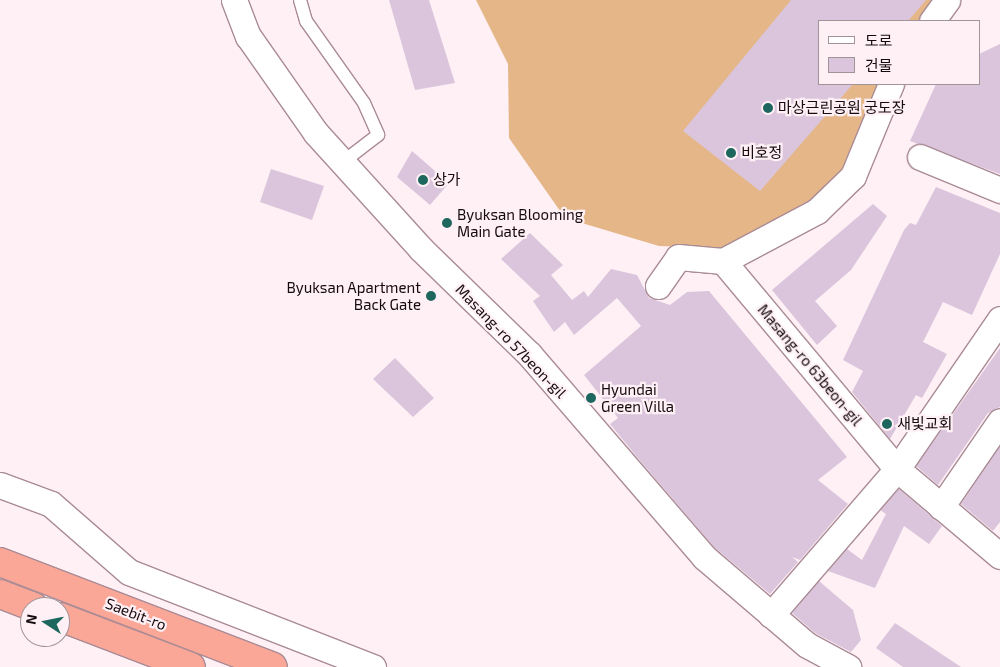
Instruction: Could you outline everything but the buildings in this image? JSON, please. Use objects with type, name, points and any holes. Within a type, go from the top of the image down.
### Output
[{"type":"highway","name":"Saebit-ro","points":[[0,562],[273,667]]},
{"type":"highway","points":[[0,594],[20,602]]},
{"type":"highway","name":"Saebit-ro","points":[[70,621],[191,667]]},
{"type":"street","name":"Masang-ro 57beon-gil","points":[[234,0],[248,36],[343,162],[421,249],[529,354],[704,557],[806,644],[848,667]]},
{"type":"street","points":[[933,20],[947,0]]},
{"type":"street","points":[[658,286],[678,257],[723,261],[817,211],[853,176],[890,85]]},
{"type":"street","points":[[920,157],[1000,190]]},
{"type":"street","name":"Masang-ro 63beon-gil","points":[[723,261],[897,469],[1000,556]]},
{"type":"street","points":[[771,615],[897,469],[1000,319]]},
{"type":"street","points":[[941,507],[1000,421]]},
{"type":"street","points":[[0,485],[51,504],[129,572],[373,667]]},
{"type":"lane","points":[[300,0],[306,21],[364,103],[378,135],[343,162]]},
{"type":"shaded area","points":[[476,0],[938,0],[924,20],[818,20],[818,85],[879,85],[844,169],[818,196],[722,248],[659,246],[565,218],[509,138],[508,64]]},
{"type":"place","name":"마상근린공원 궁도장","points":[[768,108]]},
{"type":"place","name":"비호정","points":[[731,153]]},
{"type":"place","name":"상가","points":[[423,180]]},
{"type":"place","name":"Byuksan Blooming Main Gate","points":[[447,223]]},
{"type":"place","name":"Byuksan Apartment Back Gate","points":[[431,296]]},
{"type":"place","name":"Hyundai Green Villa","points":[[591,398]]},
{"type":"place","name":"새빛교회","points":[[887,424]]}]
